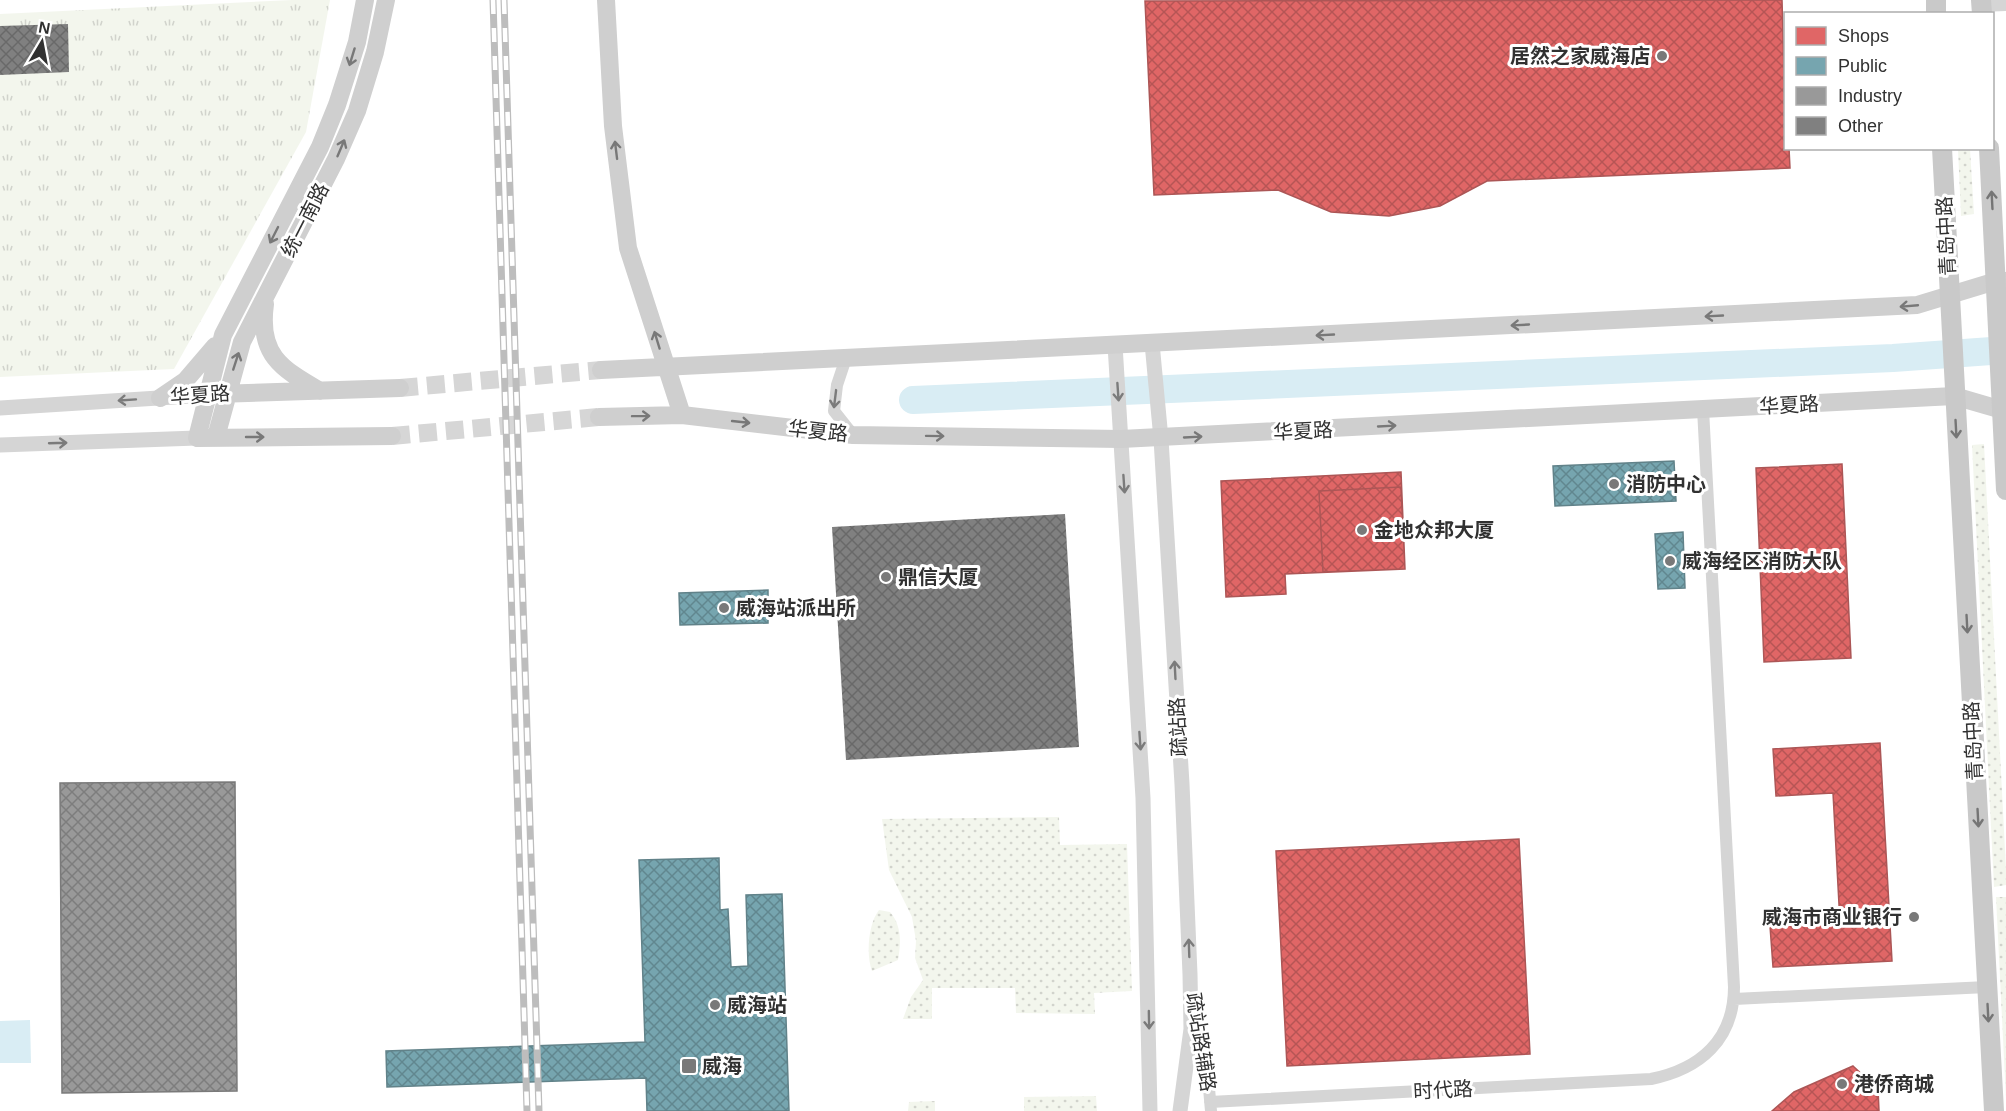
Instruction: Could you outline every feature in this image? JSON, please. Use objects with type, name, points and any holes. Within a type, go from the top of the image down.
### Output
[{"type":"main road","name":"统一南路","points":[[197,438],[223,335],[324,137],[354,53],[365,0]]},
{"type":"main road","name":"统一南路","points":[[216,437],[242,342],[336,159],[357,111],[375,52],[386,0]]},
{"type":"main road","points":[[606,0],[613,126],[628,248],[682,415]]},
{"type":"main road","name":"青岛中路","points":[[1942,150],[1994,1111]]},
{"type":"main road","points":[[1989,150],[2000,234],[2001,281],[1998,321],[2006,490]]},
{"type":"main road","points":[[601,370],[666,369],[846,357],[1115,352],[1917,305],[2001,281]]},
{"type":"main road","points":[[267,294],[262,325],[267,348],[292,375],[323,393]]},
{"type":"main road","points":[[160,398],[185,381],[201,365],[223,335]]},
{"type":"main road","name":"华夏路","points":[[206,395],[269,391],[323,393],[400,388]]},
{"type":"main road","name":"华夏路","points":[[599,417],[682,415],[853,435],[1160,431],[1703,409],[1954,396],[2004,411]]},
{"type":"main road","points":[[197,438],[392,436]]},
{"type":"street","points":[[1981,7],[2006,5]]},
{"type":"street","name":"疏站路","points":[[1153,350],[1182,784],[1190,974],[1191,1029],[1180,1111]]},
{"type":"street","name":"疏站路","points":[[1115,352],[1143,798],[1150,1111]]},
{"type":"street","points":[[846,357],[837,385],[834,411],[853,435]]},
{"type":"street","name":"华夏路","points":[[0,408],[206,395]]},
{"type":"street","points":[[1703,409],[1734,999],[1987,987]]},
{"type":"street","points":[[0,446],[197,438]]},
{"type":"street","name":"疏站路辅路","points":[[1190,974],[1206,1054],[1210,1107]]},
{"type":"street","name":"时代路","points":[[1210,1107],[1651,1079],[1676,1074],[1699,1060],[1723,1035],[1734,999]]},
{"type":"green space","points":[[330,0],[306,132],[174,369],[0,377],[0,14]]},
{"type":"green space","points":[[1958,150],[1970,150],[1974,214],[1961,216]]},
{"type":"green space","points":[[1984,444],[2006,869],[2006,885],[1994,887],[1972,445]]},
{"type":"green space","points":[[1059,817],[1060,845],[1127,844],[1132,991],[1094,993],[1095,1014],[1016,1013],[1015,988],[932,988],[932,1019],[903,1019],[911,997],[923,980],[915,958],[916,941],[912,917],[889,870],[882,819]]},
{"type":"green space","points":[[1996,897],[2006,897],[2006,1099]]},
{"type":"green space","points":[[879,910],[890,912],[897,923],[900,935],[899,954],[898,960],[872,971],[869,940],[872,923]]},
{"type":"green space","points":[[1096,1096],[1097,1111],[1024,1111],[1024,1097]]},
{"type":"green space","points":[[935,1101],[935,1111],[908,1111],[909,1102]]},
{"type":"shaded area","points":[[30,1020],[31,1063],[0,1063],[0,1021]]},
{"type":"building: Shops","points":[[1782,0],[1784,150],[1789,150],[1790,168],[1487,181],[1440,206],[1389,216],[1331,212],[1278,190],[1154,195],[1145,1]]},
{"type":"building: Shops","points":[[1842,464],[1851,658],[1764,662],[1756,468]]},
{"type":"building: Shops","points":[[1401,472],[1405,569],[1285,574],[1286,594],[1226,597],[1221,481]]},
{"type":"building: Shops","name":"金地众邦大厦","points":[[1401,487],[1405,569],[1323,572],[1319,491]]},
{"type":"building: Shops","points":[[1880,743],[1892,961],[1773,967],[1770,926],[1840,923],[1833,793],[1776,796],[1773,749]]},
{"type":"building: Shops","points":[[1519,839],[1530,1054],[1287,1066],[1276,851]]},
{"type":"building: Shops","name":"港侨商城","points":[[1853,1066],[1878,1089],[1879,1111],[1772,1111],[1794,1092]]},
{"type":"building: Public","name":"消防中心","points":[[1674,461],[1676,501],[1555,506],[1553,466]]},
{"type":"building: Public","name":"威海经区消防大队","points":[[1683,532],[1685,588],[1658,589],[1655,534]]},
{"type":"building: Public","name":"威海站派出所","points":[[768,590],[768,623],[680,625],[679,593]]},
{"type":"building: Public","name":"威海站","points":[[719,858],[720,910],[728,909],[731,967],[748,966],[746,895],[782,894],[789,1111],[647,1111],[646,1078],[387,1087],[386,1051],[645,1042],[639,860]]},
{"type":"building: Industry","points":[[235,782],[237,1091],[62,1093],[60,783]]},
{"type":"building: Other","points":[[68,24],[69,72],[0,75],[0,26]]},
{"type":"building: Other","points":[[1065,514],[1079,747],[846,760],[832,527]]},
{"type":"waterway","points":[[913,400],[1893,358],[2006,350]]},
{"type":"tunnel","points":[[400,388],[601,370]]},
{"type":"tunnel","points":[[392,436],[599,417]]},
{"type":"railway","points":[[493,0],[527,1111]]},
{"type":"railway","points":[[504,0],[539,1111]]},
{"type":"place","name":"居然之家威海店","points":[[1662,56]]},
{"type":"place","name":"消防中心","points":[[1614,484]]},
{"type":"place","name":"金地众邦大厦","points":[[1362,530]]},
{"type":"place","name":"威海经区消防大队","points":[[1670,561]]},
{"type":"place","name":"鼎信大厦","points":[[886,577]]},
{"type":"place","name":"威海站派出所","points":[[724,608]]},
{"type":"place","name":"威海市商业银行","points":[[1914,917]]},
{"type":"place","name":"威海站","points":[[715,1005]]},
{"type":"place","name":"威海","points":[[689,1066]]},
{"type":"place","name":"港侨商城","points":[[1842,1084]]}]
